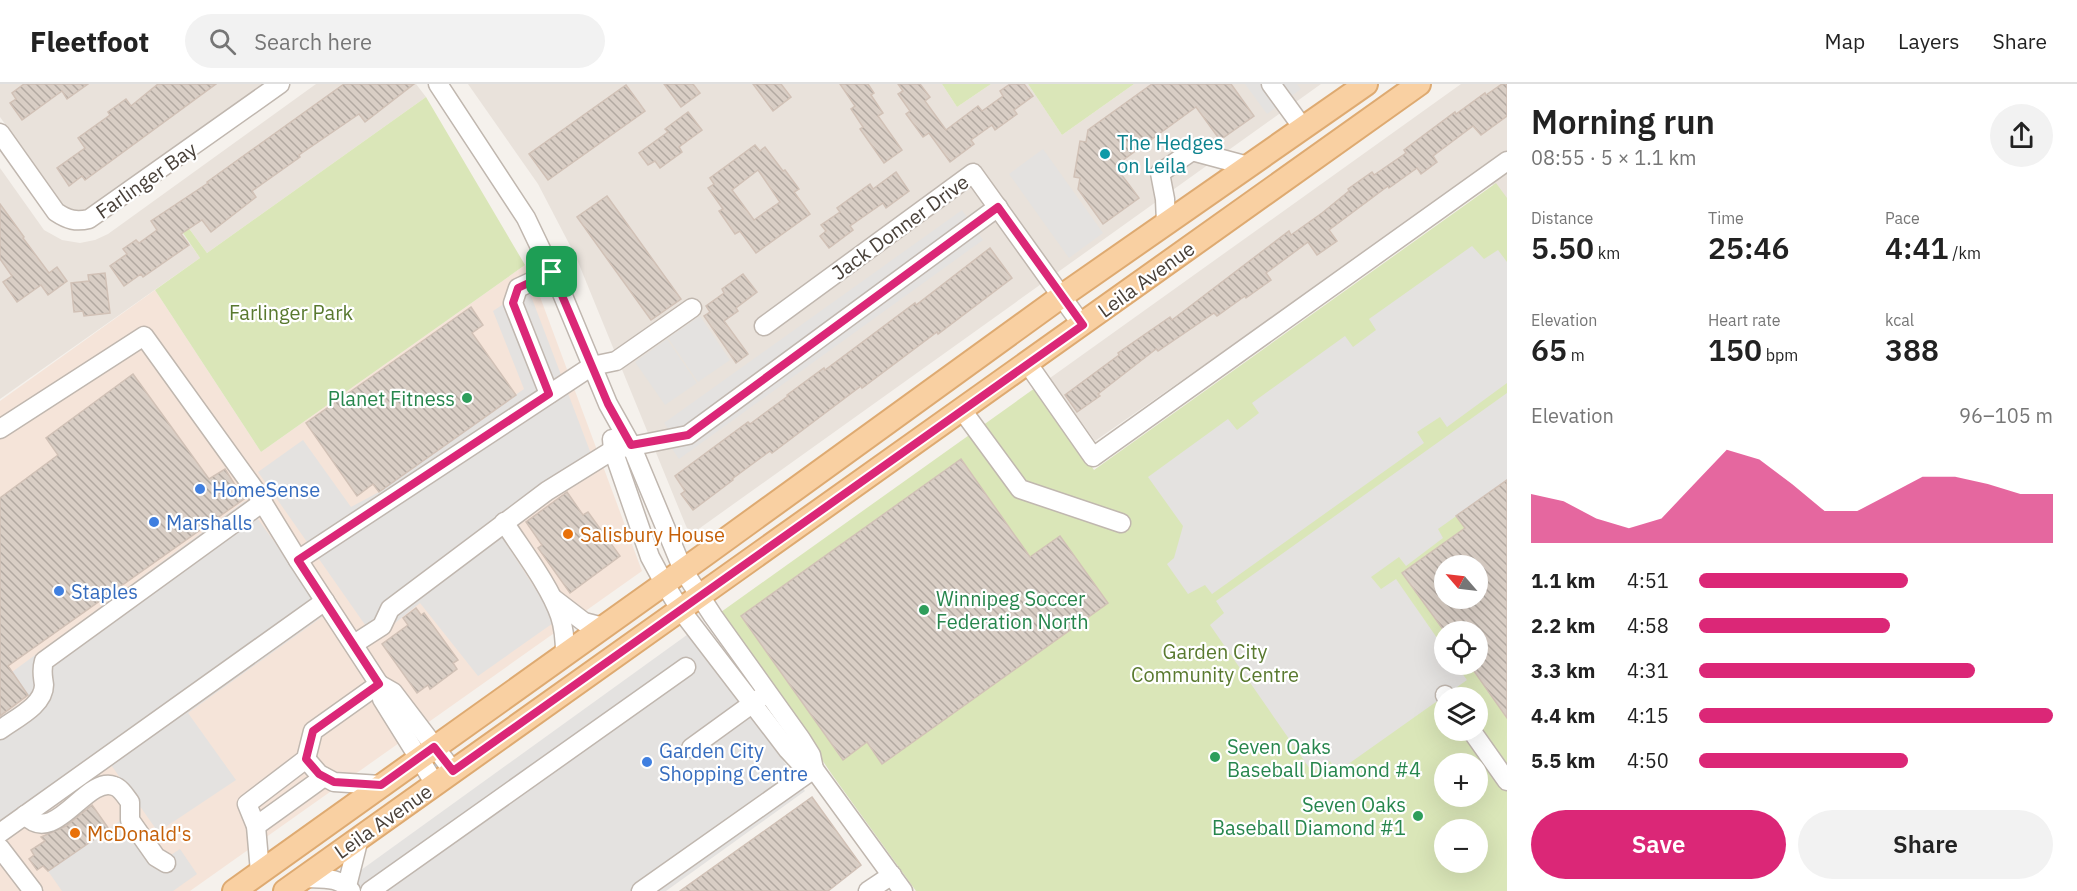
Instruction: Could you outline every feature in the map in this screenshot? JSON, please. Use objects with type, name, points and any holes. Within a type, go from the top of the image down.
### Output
[{"type":"main road","name":"Leila Avenue","points":[[234,891],[1062,296],[1366,84]]},
{"type":"main road","name":"Leila Avenue","points":[[285,891],[1419,84]]},
{"type":"street","name":"Farlinger Bay","points":[[0,133],[56,212],[67,219],[78,222],[89,219],[280,84]]},
{"type":"street","points":[[438,84],[526,218],[552,272],[608,404],[631,445],[683,570],[811,755],[814,769],[903,891]]},
{"type":"street","points":[[1271,84],[1303,128]]},
{"type":"street","points":[[1166,223],[1165,199],[1160,173],[1192,151],[1248,166]]},
{"type":"street","points":[[1028,364],[1093,457],[1507,161]]},
{"type":"street","name":"Jack Donner Drive","points":[[764,326],[973,173],[1083,325]]},
{"type":"street","points":[[354,644],[382,626],[390,609],[547,491],[613,450],[688,435],[998,207]]},
{"type":"street","points":[[549,394],[513,303],[518,288],[552,272]]},
{"type":"street","points":[[298,560],[592,366],[616,361],[692,308]]},
{"type":"street","points":[[0,429],[144,336],[263,502],[379,684],[393,692],[426,753],[444,778]]},
{"type":"street","points":[[608,404],[613,450],[650,557],[664,583],[680,609],[752,704],[801,764],[814,769]]},
{"type":"street","points":[[962,410],[1020,489],[1122,523]]},
{"type":"street","points":[[0,730],[36,703],[42,695],[44,686],[41,671],[44,661],[263,502]]},
{"type":"street","points":[[504,522],[551,596],[560,615],[565,654]]},
{"type":"street","points":[[551,596],[584,622],[603,627]]},
{"type":"street","points":[[0,832],[325,601]]},
{"type":"street","points":[[370,891],[686,667]]},
{"type":"street","points":[[260,872],[256,826],[247,804],[306,759],[313,731],[379,684]]},
{"type":"street","points":[[691,748],[768,691]]},
{"type":"street","points":[[1479,741],[1507,781]]},
{"type":"street","points":[[306,759],[324,777],[334,782],[381,785]]},
{"type":"street","points":[[641,891],[814,769]]},
{"type":"street","points":[[256,826],[324,777]]},
{"type":"street","points":[[25,814],[36,822],[46,823],[55,820],[92,792],[106,785],[118,788],[130,802],[130,820],[156,857],[166,864]]},
{"type":"street","points":[[304,878],[332,879],[349,888],[359,838]]},
{"type":"street","points":[[0,848],[33,891]]},
{"type":"street","points":[[868,891],[892,875]]},
{"type":"shaded area","points":[[0,84],[266,84],[90,210],[79,213],[70,211],[61,203],[0,117]]},
{"type":"shaded area","points":[[316,84],[416,84],[426,97],[207,253],[174,208],[168,212],[200,258],[0,399],[0,168],[44,230],[62,240],[80,243],[95,240],[108,234]]},
{"type":"shaded area","points":[[468,84],[942,84],[957,107],[991,84],[1028,84],[1062,135],[1134,84],[1321,84],[693,533],[686,526],[576,257],[538,184]]},
{"type":"shaded area","points":[[1245,84],[1297,84],[1301,89],[1267,114]]},
{"type":"shaded area","points":[[1461,84],[1507,84],[1507,204],[1482,171],[1095,441],[1050,378]]},
{"type":"shaded area","points":[[1043,149],[1103,233],[1069,258],[1009,174]]},
{"type":"shaded area","points":[[962,210],[983,240],[679,459],[671,447],[677,442],[664,423]]},
{"type":"shaded area","points":[[1472,246],[1484,259],[1498,250],[1507,262],[1507,383],[1447,427],[1440,417],[1417,432],[1424,443],[1212,594],[1205,585],[1188,594],[1167,564],[1174,558],[1183,526],[1148,477],[1228,419],[1237,430],[1259,413],[1252,403],[1345,336],[1353,347],[1376,330],[1369,319]]},
{"type":"shaded area","points":[[525,265],[536,286],[642,571],[190,891],[0,891],[0,401],[155,290],[261,452]]},
{"type":"shaded area","points":[[528,288],[596,467],[502,537],[556,621],[478,676],[420,603],[375,639],[258,472],[303,440],[351,507],[379,492],[524,389],[493,311]]},
{"type":"shaded area","points":[[700,316],[730,360],[698,382],[668,338]]},
{"type":"shaded area","points":[[667,339],[697,383],[665,405],[635,362]]},
{"type":"shaded area","points":[[1507,393],[1507,480],[1438,529],[1443,538],[1406,566],[1399,557],[1371,577],[1381,589],[1396,579],[1434,634],[1434,675],[1463,675],[1467,680],[1457,687],[1434,687],[1434,703],[1337,772],[1330,761],[1312,772],[1210,625],[1224,613],[1216,601]]},
{"type":"shaded area","points":[[245,501],[326,614],[188,713],[236,780],[158,832],[102,752],[0,827],[0,717],[29,697],[12,672]]},
{"type":"shaded area","name":"Garden City Shopping Centre","points":[[691,632],[805,791],[666,891],[332,891]]},
{"type":"shaded area","points":[[124,818],[156,865],[180,849],[197,874],[173,891],[62,891],[48,871]]},
{"type":"green space","points":[[942,84],[991,84],[957,107]]},
{"type":"green space","points":[[1028,84],[1134,84],[1062,135]]},
{"type":"green space","name":"Farlinger Park","points":[[426,97],[525,265],[261,452],[155,290],[200,258],[168,211],[174,208],[207,253]]},
{"type":"green space","name":"Garden City Community Centre","points":[[1496,183],[1507,198],[1507,891],[916,891],[833,776],[721,612],[1035,388],[1094,470]]},
{"type":"building","points":[[24,84],[88,84],[67,99],[62,91],[22,120],[10,103],[16,99],[12,93]]},
{"type":"building","points":[[158,84],[216,84],[85,180],[82,176],[69,186],[57,168],[85,148],[78,138],[110,115],[108,112],[126,99],[131,106]]},
{"type":"building","points":[[344,84],[414,84],[365,122],[359,114],[299,155],[300,157],[252,191],[256,197],[211,232],[202,220],[181,234],[189,245],[143,277],[141,274],[124,286],[110,266],[127,254],[123,249],[136,240],[139,243],[157,230],[151,221],[208,183]]},
{"type":"building","points":[[664,84],[693,84],[700,93],[681,107]]},
{"type":"building","points":[[753,84],[781,84],[791,97],[773,111]]},
{"type":"building","points":[[840,84],[868,84],[874,93],[871,95],[883,113],[878,116],[902,150],[884,163],[860,129],[863,127],[851,109],[855,106]]},
{"type":"building","points":[[898,84],[920,84],[930,97],[925,101],[946,130],[978,106],[982,111],[1003,96],[1000,91],[1010,84],[1024,84],[1033,96],[1014,110],[1017,114],[995,130],[992,125],[971,140],[974,144],[950,162],[929,133],[923,137],[906,114],[910,111],[898,94],[903,91]]},
{"type":"building","name":"The Hedges on Leila","points":[[1152,84],[1231,84],[1254,116],[1220,140],[1196,107],[1115,166],[1139,198],[1103,224],[1078,189],[1080,178],[1074,177],[1080,141],[1086,142],[1088,130]]},
{"type":"building","points":[[1502,84],[1507,84],[1507,116],[1481,135],[1473,126],[1433,156],[1437,162],[1421,174],[1417,168],[1389,188],[1388,186],[1329,230],[1337,241],[1317,255],[1308,242],[1266,273],[1271,280],[1217,316],[1214,313],[1158,351],[1156,349],[1098,394],[1100,396],[1077,412],[1065,395],[1119,355],[1118,353],[1170,317],[1172,320],[1289,231],[1291,235],[1322,213],[1349,191],[1348,189],[1372,172],[1374,175],[1406,153],[1404,150],[1455,112],[1456,114]]},
{"type":"building","points":[[626,85],[645,111],[548,180],[529,154]]},
{"type":"building","points":[[688,112],[702,130],[679,147],[682,152],[660,168],[655,161],[648,165],[639,153],[668,132],[665,129]]},
{"type":"building","points":[[755,145],[760,151],[765,147],[799,189],[794,192],[810,214],[756,253],[740,231],[735,234],[719,211],[723,209],[708,188],[714,184],[710,178]],"holes":[[[758,170],[780,202],[754,220],[732,190]]]},
{"type":"building","points":[[896,172],[909,191],[886,208],[883,203],[850,226],[853,230],[829,248],[820,236],[826,231],[821,225],[840,212],[837,208],[870,184],[873,189]]},
{"type":"building","points":[[607,196],[681,299],[651,320],[577,217]]},
{"type":"building","points":[[0,204],[49,273],[57,267],[67,281],[48,295],[41,285],[17,302],[3,282],[12,276],[0,259]]},
{"type":"building","points":[[990,248],[1012,278],[772,453],[770,451],[693,510],[681,494],[685,491],[675,476],[915,303],[916,305]]},
{"type":"building","points":[[105,273],[110,313],[84,316],[83,311],[74,312],[71,283],[89,281],[88,275]]},
{"type":"building","points":[[743,274],[757,292],[736,308],[738,311],[724,321],[748,354],[736,363],[704,316],[710,312],[706,306],[724,293],[722,289]]},
{"type":"building","points":[[471,307],[483,325],[472,333],[516,395],[379,492],[373,484],[357,496],[306,423]]},
{"type":"building","points":[[133,374],[209,479],[225,469],[244,499],[8,666],[28,695],[0,716],[0,498],[58,455],[46,438]]},
{"type":"building","name":"Winnipeg Soccer Federation North","points":[[961,459],[1030,557],[1060,536],[1108,603],[882,764],[867,742],[843,760],[741,616]]},
{"type":"building","points":[[1507,480],[1507,718],[1488,691],[1488,687],[1485,687],[1477,675],[1488,675],[1488,621],[1437,621],[1402,573],[1465,528],[1456,516]]},
{"type":"building","name":"Salisbury House","points":[[567,492],[583,515],[588,512],[620,556],[570,593],[538,548],[542,545],[526,522]]},
{"type":"building","points":[[416,608],[421,615],[424,613],[458,660],[453,663],[457,669],[430,689],[428,685],[417,693],[382,644],[408,625],[403,618]]},
{"type":"building","points":[[812,797],[861,865],[828,891],[680,891]]},
{"type":"building","name":"McDonald's","points":[[92,805],[109,829],[48,871],[43,866],[37,870],[29,859],[34,855],[31,850],[45,841],[41,837],[66,826]]},
{"type":"place","name":"The Hedges on Leila","points":[[1105,154]]},
{"type":"place","name":"Planet Fitness","points":[[467,398]]},
{"type":"place","name":"HomeSense","points":[[200,489]]},
{"type":"place","name":"Marshalls","points":[[154,522]]},
{"type":"place","name":"Salisbury House","points":[[568,534]]},
{"type":"place","name":"Staples","points":[[59,591]]},
{"type":"place","name":"Winnipeg Soccer Federation North","points":[[924,610]]},
{"type":"place","name":"Seven Oaks Baseball Diamond #4","points":[[1215,757]]},
{"type":"place","name":"Garden City Shopping Centre","points":[[647,762]]},
{"type":"place","name":"Seven Oaks Baseball Diamond #1","points":[[1418,816]]},
{"type":"place","name":"McDonald's","points":[[75,833]]},
{"type":"route","points":[[998,207],[1083,325],[453,771],[434,747],[381,785],[334,782],[319,774],[306,759],[313,731],[379,684],[298,560],[549,394],[530,351],[513,303],[518,288],[552,272],[608,404],[631,445],[688,435],[998,207]]}]
